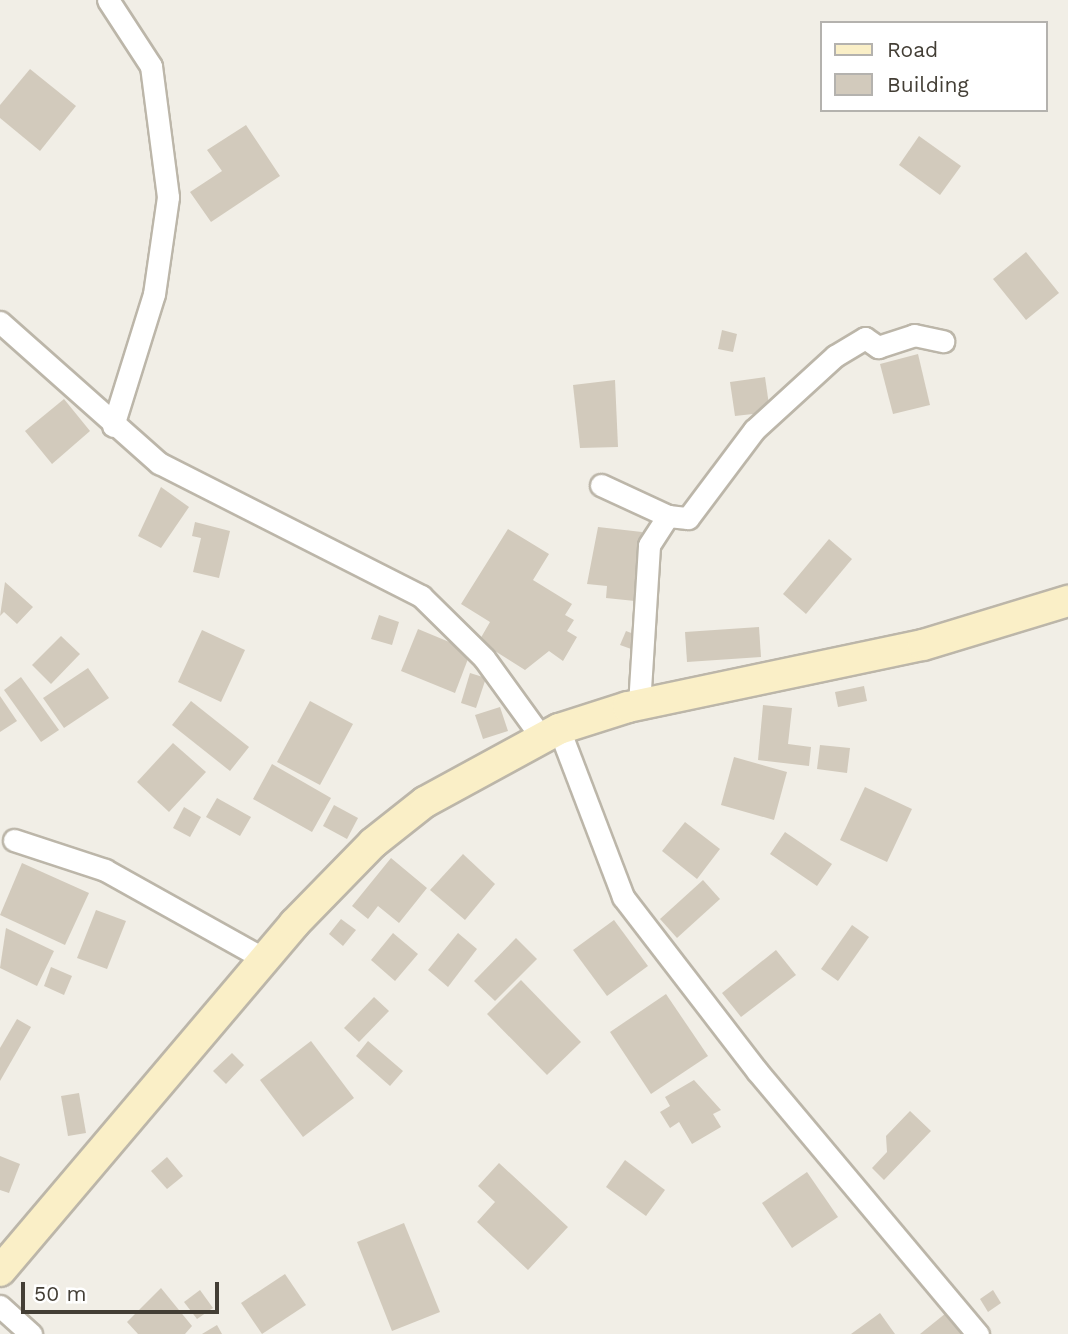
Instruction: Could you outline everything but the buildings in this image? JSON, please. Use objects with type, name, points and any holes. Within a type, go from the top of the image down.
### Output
[{"type":"main road","points":[[0,1271],[264,959],[373,842],[425,802],[551,733],[639,705],[923,645],[1068,601]]},
{"type":"street","points":[[108,0],[150,66],[167,197],[154,294],[113,426]]},
{"type":"street","points":[[0,322],[113,426],[159,463],[403,583],[466,638],[551,733],[623,897],[757,1071],[978,1334]]},
{"type":"street","points":[[601,485],[668,516],[688,518],[754,430],[835,356],[865,338],[878,347],[914,335],[943,341]]},
{"type":"street","points":[[639,705],[649,545],[668,516]]},
{"type":"street","points":[[14,840],[105,870],[264,959]]},
{"type":"street","points":[[0,1306],[31,1334]]}]
